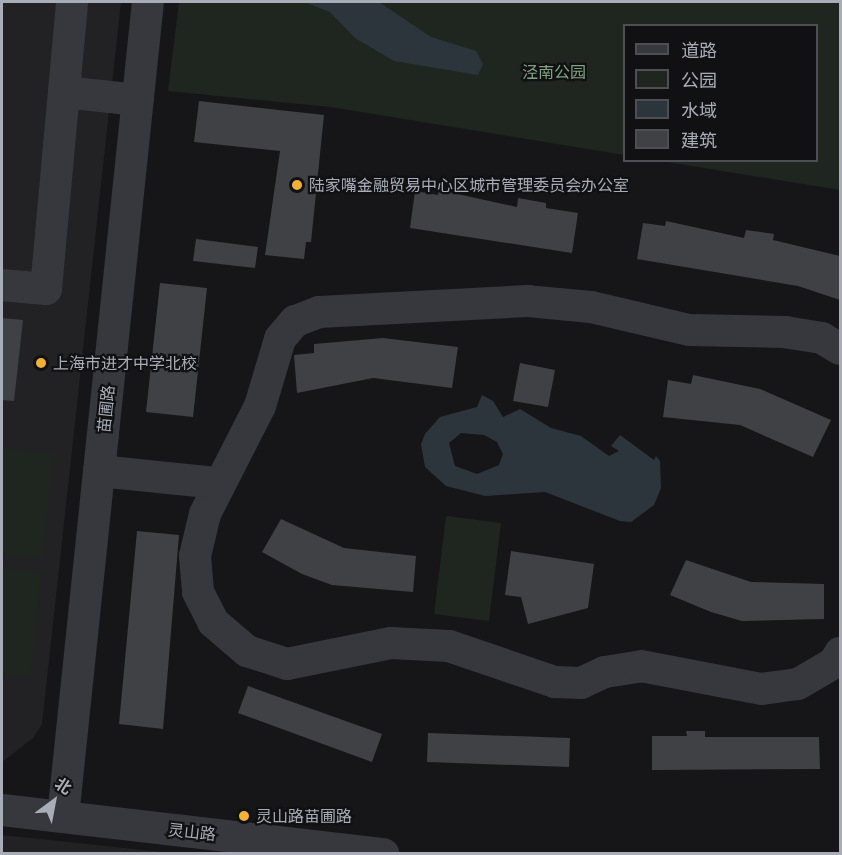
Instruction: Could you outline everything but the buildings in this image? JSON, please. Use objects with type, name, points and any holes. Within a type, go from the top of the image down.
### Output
[{"type":"street","points":[[2,285],[46,288],[72,2]]},
{"type":"street","name":"苗圃路","points":[[63,818],[148,2]]},
{"type":"street","points":[[64,92],[138,100]]},
{"type":"street","points":[[840,349],[822,338],[786,332],[689,330],[591,307],[528,301],[319,312],[295,321],[280,339],[260,406],[218,483],[195,556],[198,592],[213,622],[247,651],[287,664],[391,643],[449,646],[555,682],[580,683],[605,672],[641,666],[762,690],[798,684],[834,663],[840,653]]},
{"type":"street","points":[[99,471],[218,483]]},
{"type":"street","name":"灵山路","points":[[2,810],[243,846],[383,854]]},
{"type":"shaded area","name":"上海市进才中学北校","points":[[2,2],[121,2],[42,724],[33,738],[2,762]]},
{"type":"shaded area","points":[[2,835],[171,853],[2,853]]},
{"type":"green space","name":"泾南公园","points":[[179,2],[840,2],[840,190],[667,162],[818,162],[818,24],[623,24],[623,155],[331,107],[168,91]]},
{"type":"green space","points":[[2,448],[53,454],[43,558],[2,553]]},
{"type":"green space","points":[[446,516],[501,523],[489,621],[434,614]]},
{"type":"green space","points":[[2,568],[41,572],[31,676],[2,673]]},
{"type":"water","points":[[304,2],[379,2],[431,37],[476,51],[483,64],[478,75],[394,61],[355,38],[330,12]]},
{"type":"water","points":[[482,395],[493,401],[503,417],[520,409],[551,428],[581,436],[609,456],[619,451],[611,446],[620,435],[654,460],[656,456],[660,461],[661,488],[654,505],[631,522],[620,521],[545,492],[485,496],[446,486],[425,467],[421,444],[425,434],[440,417],[477,407]],"holes":[[[461,433],[484,435],[497,442],[503,454],[499,465],[477,474],[455,466],[449,443]]]},
{"type":"place","name":"陆家嘴金融贸易中心区城市管理委员会办公室","points":[[297,185]]},
{"type":"place","name":"上海市进才中学北校","points":[[41,363]]},
{"type":"place","name":"灵山路苗圃路","points":[[244,816]]}]
